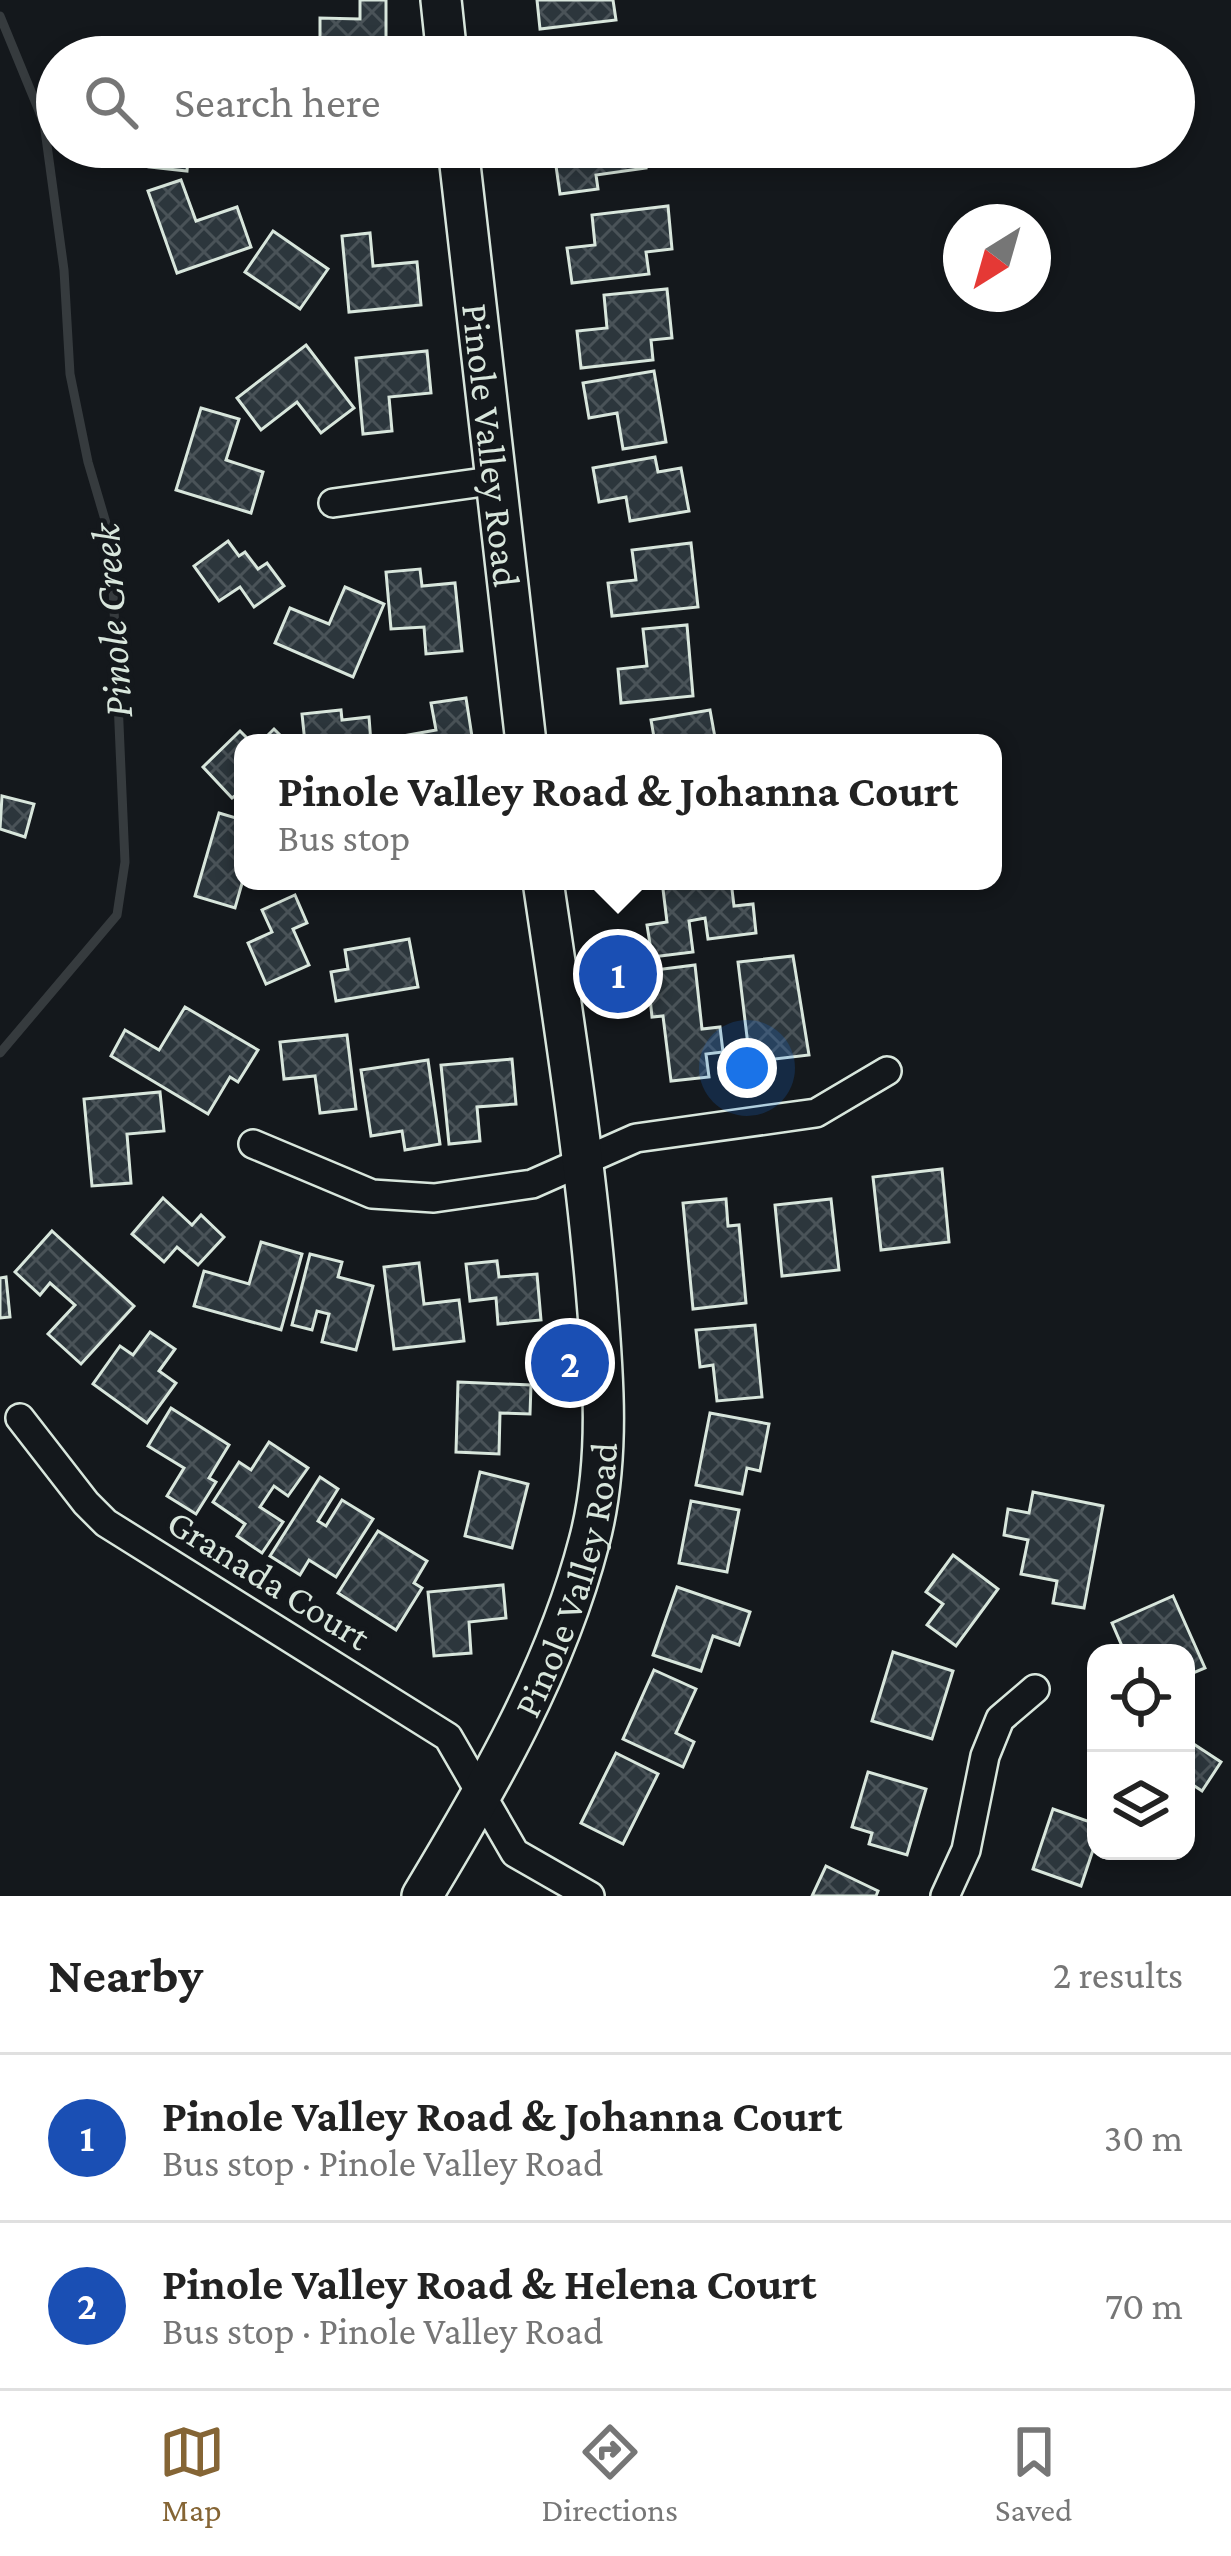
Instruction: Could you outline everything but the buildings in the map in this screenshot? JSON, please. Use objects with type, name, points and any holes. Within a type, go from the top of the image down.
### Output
[{"type":"main road","points":[[441,0],[445,36]]},
{"type":"main road","name":"Pinole Valley Road","points":[[461,168],[525,734]]},
{"type":"main road","name":"Pinole Valley Road","points":[[422,1896],[484,1794],[540,1676],[590,1540],[602,1454],[602,1368],[585,1160],[544,890]]},
{"type":"street","points":[[333,503],[498,480]]},
{"type":"street","points":[[253,1144],[372,1194],[434,1198],[532,1184],[636,1138],[816,1113],[887,1071]]},
{"type":"street","name":"Granada Court","points":[[20,1418],[106,1523],[448,1736],[515,1853],[590,1896]]},
{"type":"street","points":[[946,1896],[966,1850],[985,1756],[1000,1719],[1035,1689]]},
{"type":"waterway","name":"Pinole Creek","points":[[0,16],[36,104]]},
{"type":"waterway","name":"Pinole Creek","points":[[0,1053],[117,915],[125,862],[111,540],[88,462],[70,374],[64,270],[50,168]]},
{"type":"place","name":"Pinole Valley Road & Johanna Court","points":[[618,974]]},
{"type":"place","name":"Pinole Valley Road & Helena Court","points":[[570,1363]]}]
